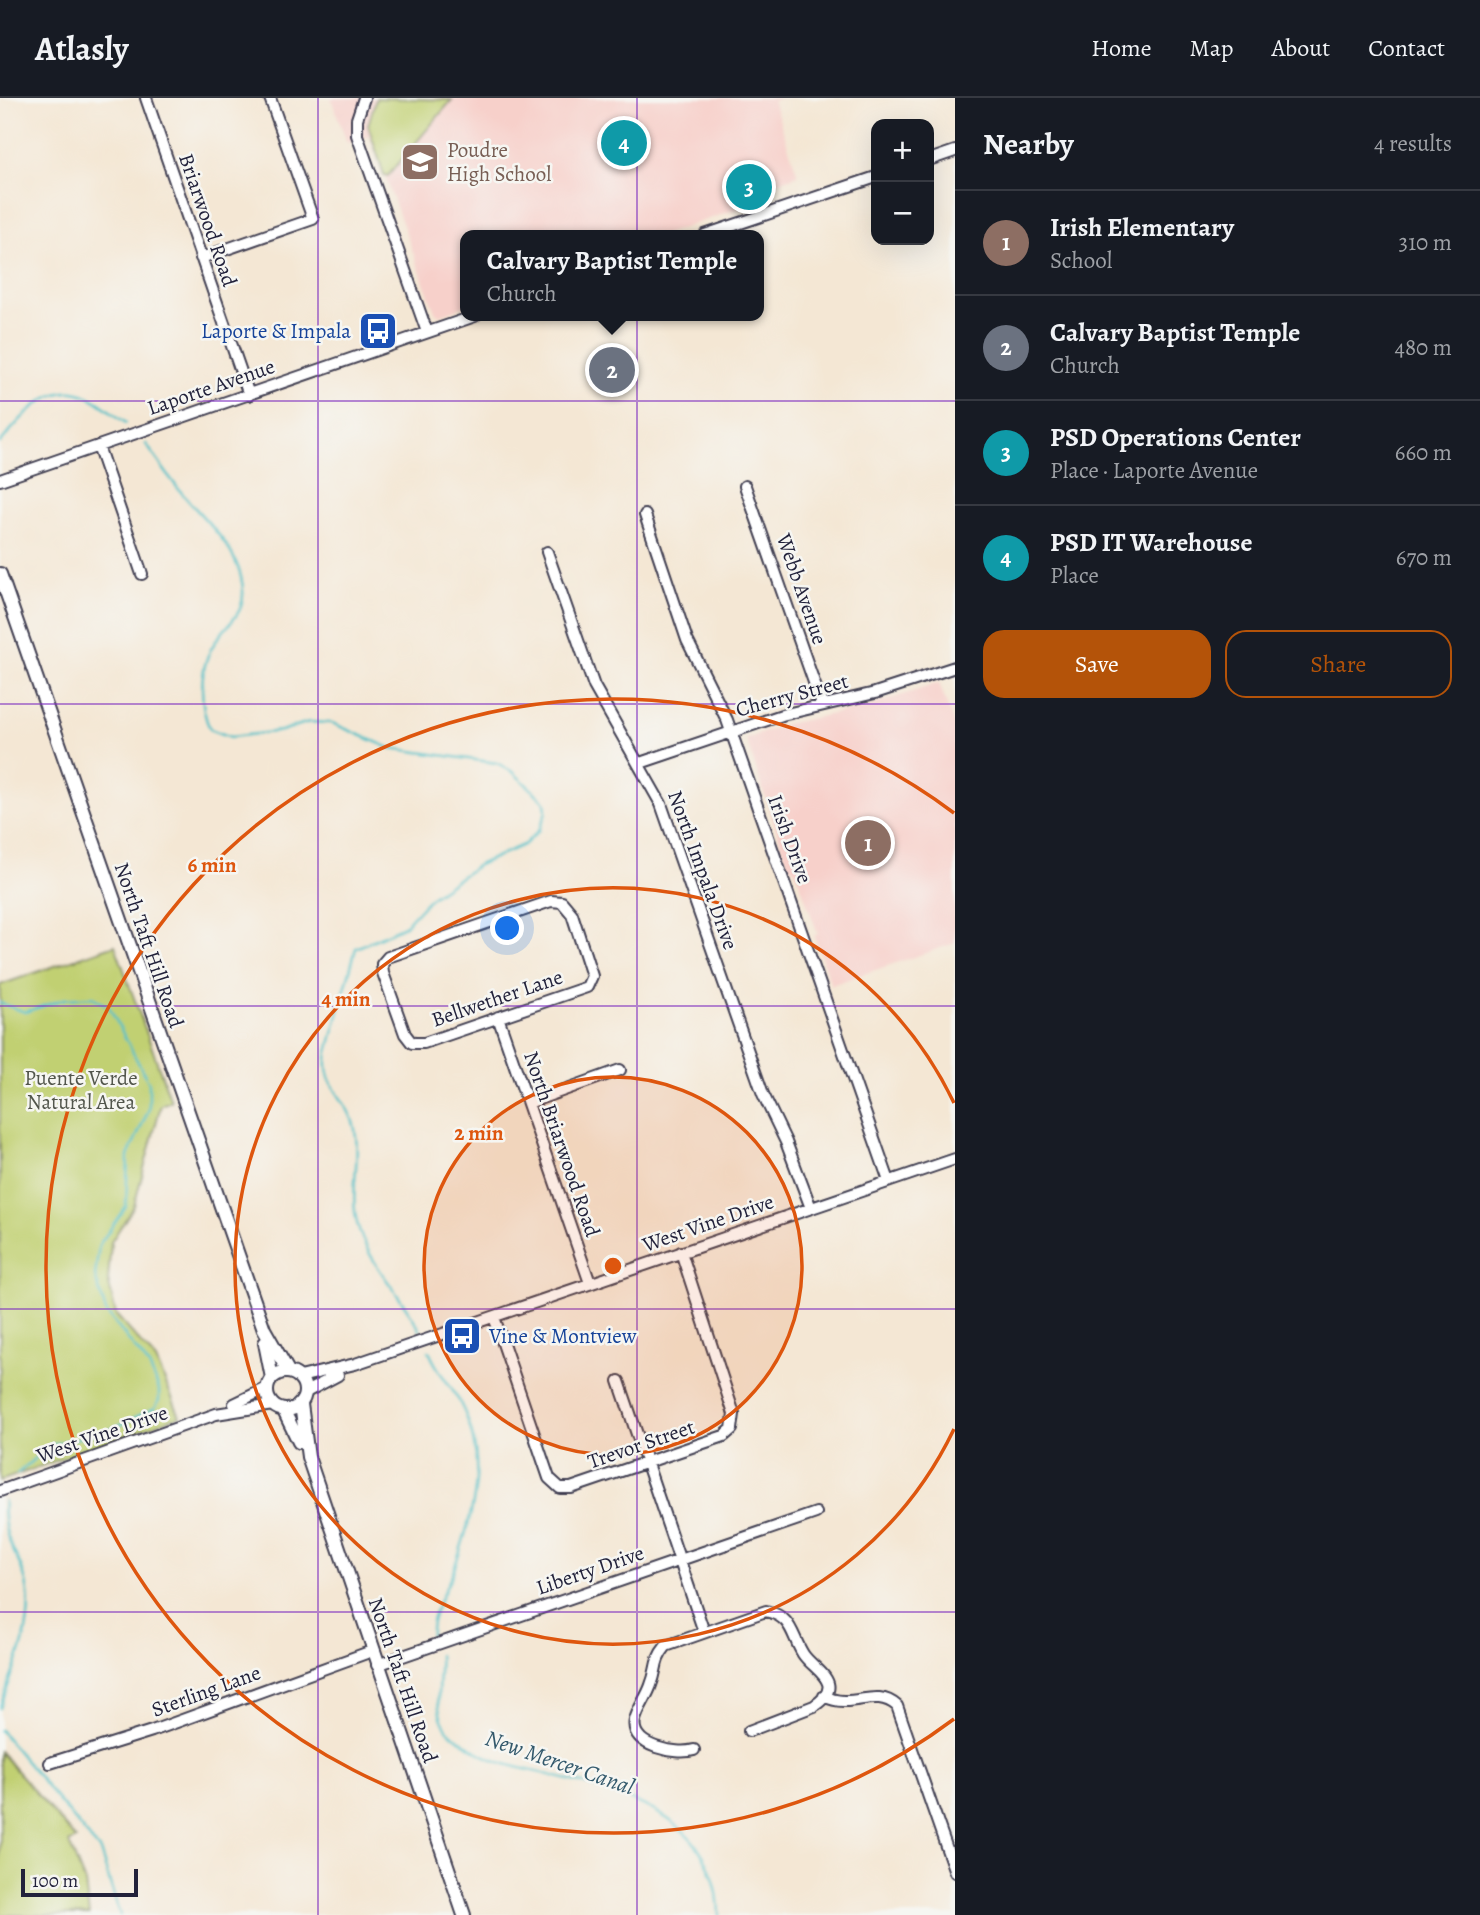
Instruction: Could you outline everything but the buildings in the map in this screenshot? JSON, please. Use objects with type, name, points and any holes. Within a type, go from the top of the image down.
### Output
[{"type":"main road","name":"North Taft Hill Road","points":[[0,574],[264,1329],[269,1383]]},
{"type":"main road","name":"North Taft Hill Road","points":[[264,1329],[294,1374]]},
{"type":"main road","name":"West Vine Drive","points":[[269,1383],[294,1374]]},
{"type":"main road","points":[[294,1374],[303,1398]]},
{"type":"main road","points":[[269,1383],[279,1408]]},
{"type":"main road","name":"North Taft Hill Road","points":[[303,1398],[308,1457]]},
{"type":"main road","name":"West Vine Drive","points":[[279,1408],[303,1398]]},
{"type":"main road","name":"North Taft Hill Road","points":[[279,1408],[308,1457],[464,1915]]},
{"type":"street","name":"Briarwood Road","points":[[146,98],[248,395]]},
{"type":"street","points":[[201,258],[313,219],[270,98]]},
{"type":"street","points":[[364,98],[356,119],[357,135],[428,332]]},
{"type":"street","points":[[934,158],[955,151]]},
{"type":"street","points":[[720,230],[871,179]]},
{"type":"street","name":"Laporte Avenue","points":[[0,480],[460,321]]},
{"type":"street","points":[[98,446],[142,574]]},
{"type":"street","name":"Webb Avenue","points":[[745,486],[822,705]]},
{"type":"street","name":"Irish Drive","points":[[645,515],[687,640],[716,692],[731,731],[889,1181]]},
{"type":"street","name":"North Impala Drive","points":[[547,552],[594,686],[661,804],[763,1094],[786,1142],[811,1208]]},
{"type":"street","name":"Cherry Street","points":[[640,763],[731,731],[875,693],[955,667]]},
{"type":"street","name":"Bellwether Lane","points":[[551,901],[562,902],[572,914],[591,968],[591,982],[580,990],[498,1017],[424,1043],[412,1043],[405,1034],[382,964],[388,957],[551,901]]},
{"type":"street","name":"North Briarwood Road","points":[[498,1017],[590,1283]]},
{"type":"street","points":[[528,1102],[620,1070]]},
{"type":"street","name":"West Vine Drive","points":[[294,1374],[355,1364],[955,1159]]},
{"type":"street","name":"Trevor Street","points":[[494,1317],[548,1478],[557,1486],[571,1488],[724,1436],[733,1426],[734,1415],[681,1252]]},
{"type":"street","name":"West Vine Drive","points":[[303,1398],[355,1364]]},
{"type":"street","points":[[619,1381],[704,1632]]},
{"type":"street","name":"West Vine Drive","points":[[0,1490],[216,1414],[269,1383]]},
{"type":"street","name":"West Vine Drive","points":[[216,1414],[279,1408]]},
{"type":"street","name":"Liberty Drive","points":[[377,1665],[816,1513]]},
{"type":"street","points":[[694,1750],[673,1753],[640,1737],[635,1727],[653,1682],[657,1657],[666,1646],[757,1613],[777,1614],[792,1628],[805,1657],[823,1672],[827,1684],[824,1696],[814,1706],[749,1731]]},
{"type":"street","name":"Sterling Lane","points":[[50,1763],[152,1731],[372,1651]]},
{"type":"street","points":[[824,1696],[841,1703],[871,1697],[885,1699],[897,1706],[955,1872]]},
{"type":"shaded area","points":[[331,98],[781,98],[773,101],[798,175],[770,185],[774,196],[677,230],[460,230],[460,308],[440,315],[435,312],[370,136],[347,143]]},
{"type":"shaded area","points":[[939,683],[955,727],[955,943],[831,985],[814,936],[818,934],[795,870],[788,865],[746,739],[786,724],[870,706]]},
{"type":"green space","points":[[376,98],[452,100],[388,176],[384,175],[368,125]]},
{"type":"green space","name":"Puente Verde Natural Area","points":[[115,945],[171,1101],[161,1105],[134,1206],[111,1242],[108,1280],[116,1315],[156,1360],[180,1416],[0,1481],[0,985]]},
{"type":"green space","points":[[0,1752],[76,1839],[69,1843],[85,1883],[89,1915],[0,1915]]},
{"type":"waterway","name":"New Mercer Canal","points":[[0,443],[32,408],[52,395],[63,392],[88,396],[126,423]]},
{"type":"waterway","name":"New Mercer Canal","points":[[146,444],[177,487],[223,540],[241,577],[243,591],[239,611],[216,641],[206,660],[203,701],[210,729],[231,737],[281,731],[309,722],[332,723],[390,748],[497,763],[513,772],[545,802],[546,812],[539,830],[525,844],[478,865],[431,897],[404,926],[356,948],[328,1052],[327,1064],[331,1083],[354,1125],[354,1199],[357,1223],[376,1265],[420,1330]]},
{"type":"waterway","points":[[0,1003],[25,1012],[64,999],[93,997],[109,1007],[149,1083],[149,1109],[128,1156],[126,1206],[99,1245],[95,1276],[106,1312],[149,1366],[159,1389],[159,1400],[155,1408],[109,1430],[50,1445],[17,1474]]},
{"type":"waterway","name":"New Mercer Canal","points":[[429,1351],[459,1401],[468,1422],[476,1463],[476,1483],[468,1524],[452,1575],[433,1618],[431,1636]]},
{"type":"waterway","points":[[0,1708],[25,1637],[29,1608],[26,1581],[5,1529],[4,1501]]},
{"type":"waterway","name":"New Mercer Canal","points":[[439,1655],[439,1707],[444,1724],[450,1732],[491,1759],[615,1794],[642,1804],[666,1818],[687,1835],[704,1856],[715,1883],[719,1915]]},
{"type":"waterway","points":[[0,1730],[100,1851],[120,1915]]},
{"type":"place","name":"PSD IT Warehouse","points":[[624,143]]},
{"type":"place","name":"Poudre High School","points":[[420,162]]},
{"type":"place","name":"PSD Operations Center","points":[[749,187]]},
{"type":"place","name":"Laporte & Impala","points":[[378,331]]},
{"type":"place","name":"Calvary Baptist Temple","points":[[612,370]]},
{"type":"place","name":"Irish Elementary","points":[[868,843]]},
{"type":"place","name":"Vine & Montview","points":[[462,1336]]}]
